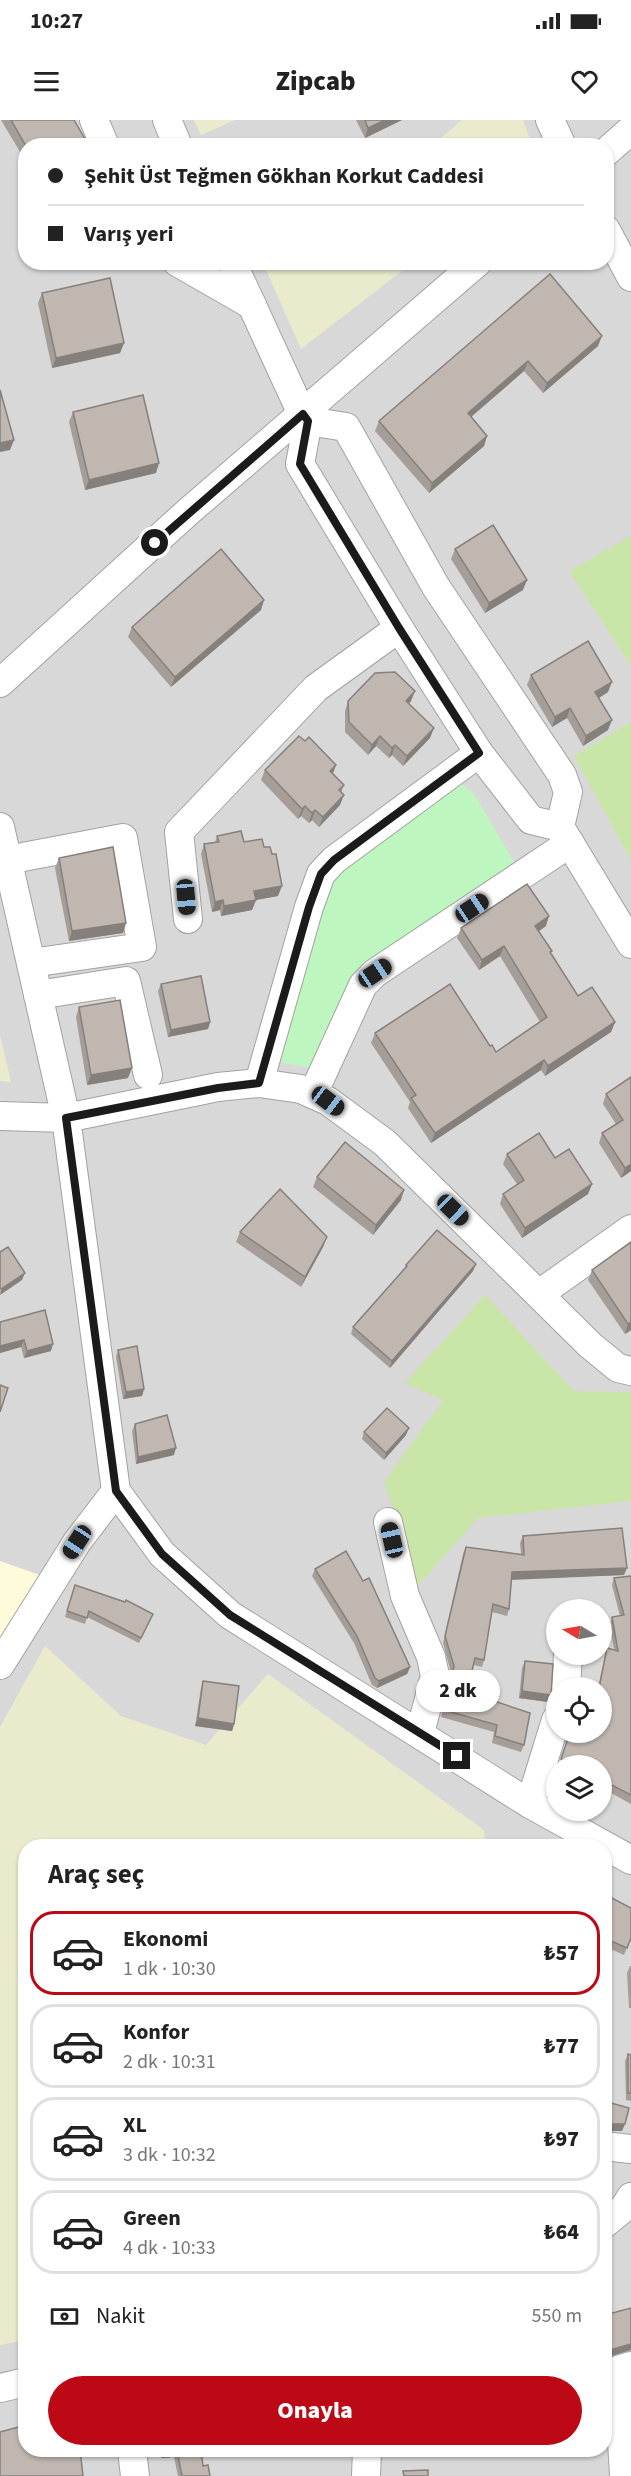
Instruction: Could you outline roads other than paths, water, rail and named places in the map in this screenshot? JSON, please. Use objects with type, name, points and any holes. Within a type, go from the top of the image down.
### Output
[{"type":"street","points":[[94,120],[102,138]]},
{"type":"street","points":[[167,120],[175,138]]},
{"type":"street","points":[[550,120],[558,138]]},
{"type":"street","points":[[614,145],[631,130]]},
{"type":"street","points":[[614,245],[631,277]]},
{"type":"street","points":[[191,270],[252,305]]},
{"type":"street","points":[[236,270],[305,417],[300,464],[399,628],[479,753],[531,820],[565,835],[631,944]]},
{"type":"street","points":[[0,682],[189,511],[305,417],[469,270]]},
{"type":"street","points":[[305,417],[346,427],[436,587],[546,749],[568,792],[565,835]]},
{"type":"street","points":[[188,919],[179,832],[316,688],[399,628]]},
{"type":"street","points":[[259,1083],[309,907],[321,874],[334,860],[479,753]]},
{"type":"street","points":[[0,827],[66,1118],[116,1491],[162,1554],[230,1615],[530,1804],[593,1839]]},
{"type":"street","points":[[313,1094],[363,985],[375,973],[565,835]]},
{"type":"street","points":[[8,860],[123,838],[142,947],[31,963]]},
{"type":"street","points":[[38,996],[126,981],[148,1075]]},
{"type":"street","points":[[0,1116],[66,1118],[218,1088],[259,1083],[301,1089],[328,1101],[385,1143],[618,1368],[631,1371]]},
{"type":"street","points":[[539,1294],[631,1229]]},
{"type":"street","points":[[0,1665],[77,1542],[116,1491]]},
{"type":"street","points":[[388,1522],[405,1596],[431,1657],[435,1676],[420,1733]]},
{"type":"street","points":[[530,1804],[549,1743]]},
{"type":"street","points":[[612,1849],[631,1860]]},
{"type":"street","points":[[612,2147],[631,2149]]},
{"type":"street","points":[[612,2218],[624,2208],[631,2197]]},
{"type":"street","points":[[624,2476],[618,2370],[631,2366]]},
{"type":"street","points":[[0,2388],[18,2384]]},
{"type":"street","points":[[133,2457],[135,2476]]},
{"type":"street","points":[[366,2476],[367,2457]]}]
